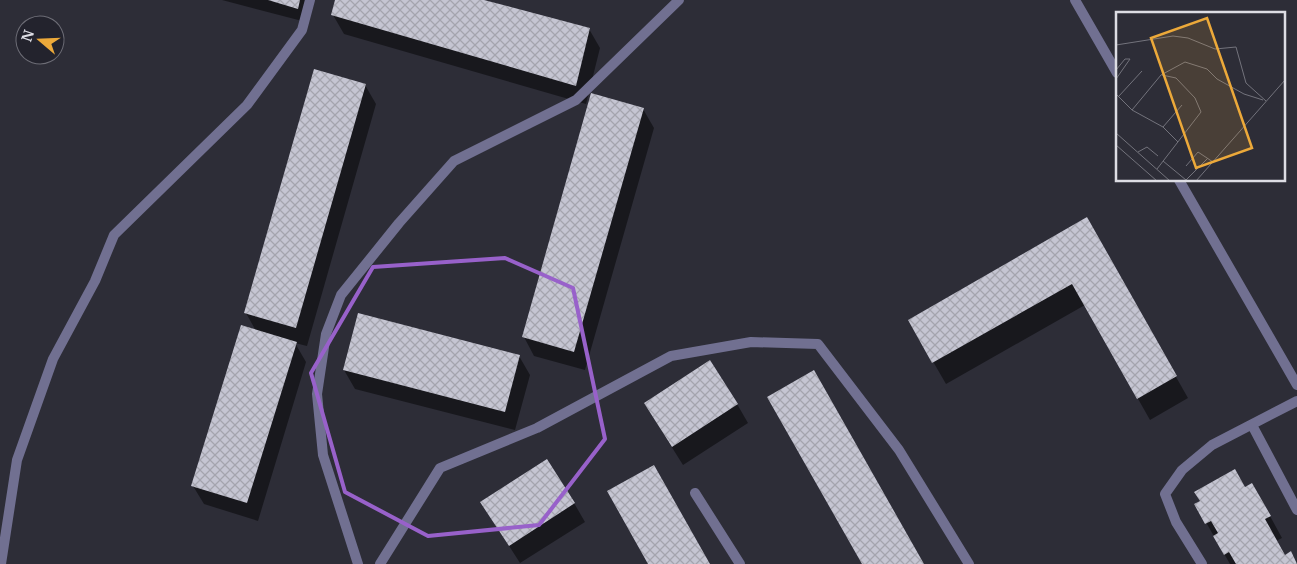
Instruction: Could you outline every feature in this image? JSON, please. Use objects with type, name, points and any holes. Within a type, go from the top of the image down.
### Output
[{"type":"street","points":[[1,564],[17,460],[53,359],[95,282],[114,236],[247,105],[302,30],[310,0]]},
{"type":"street","points":[[358,564],[323,455],[317,394],[326,334],[341,295],[398,223],[454,161],[576,100],[679,0]]},
{"type":"street","points":[[1075,0],[1116,71]]},
{"type":"street","points":[[1180,181],[1297,385]]},
{"type":"street","points":[[380,564],[440,468],[537,428],[671,356],[751,342],[818,344],[898,450],[969,564]]},
{"type":"street","points":[[1202,564],[1176,522],[1165,494],[1182,470],[1212,445],[1297,401]]},
{"type":"street","points":[[1252,424],[1297,510]]},
{"type":"street","points":[[695,494],[740,564]]},
{"type":"highlighted area","points":[[505,258],[573,288],[605,439],[539,525],[428,536],[345,492],[311,373],[373,267]]},
{"type":"building","points":[[268,0],[300,0],[298,9]]},
{"type":"building","points":[[335,0],[484,0],[590,28],[576,86],[331,15]]},
{"type":"building","points":[[314,69],[366,84],[296,328],[244,313]]},
{"type":"building","points":[[591,93],[644,108],[574,352],[522,337]]},
{"type":"building","points":[[1087,217],[1177,376],[1137,399],[1072,284],[932,363],[908,320]]},
{"type":"building","points":[[358,313],[520,355],[505,412],[343,370]]},
{"type":"building","points":[[241,325],[297,342],[247,503],[191,486]]},
{"type":"building","points":[[710,360],[738,404],[672,447],[644,403]]},
{"type":"building","points":[[814,370],[924,564],[862,564],[767,397]]},
{"type":"building","points":[[547,459],[575,503],[509,546],[480,502]]},
{"type":"building","points":[[654,465],[710,564],[648,564],[607,491]]},
{"type":"building","points":[[1235,469],[1245,487],[1252,483],[1271,516],[1265,519],[1285,555],[1291,551],[1297,564],[1236,564],[1229,552],[1224,555],[1213,536],[1218,533],[1211,521],[1205,524],[1194,504],[1200,501],[1194,492]]}]
